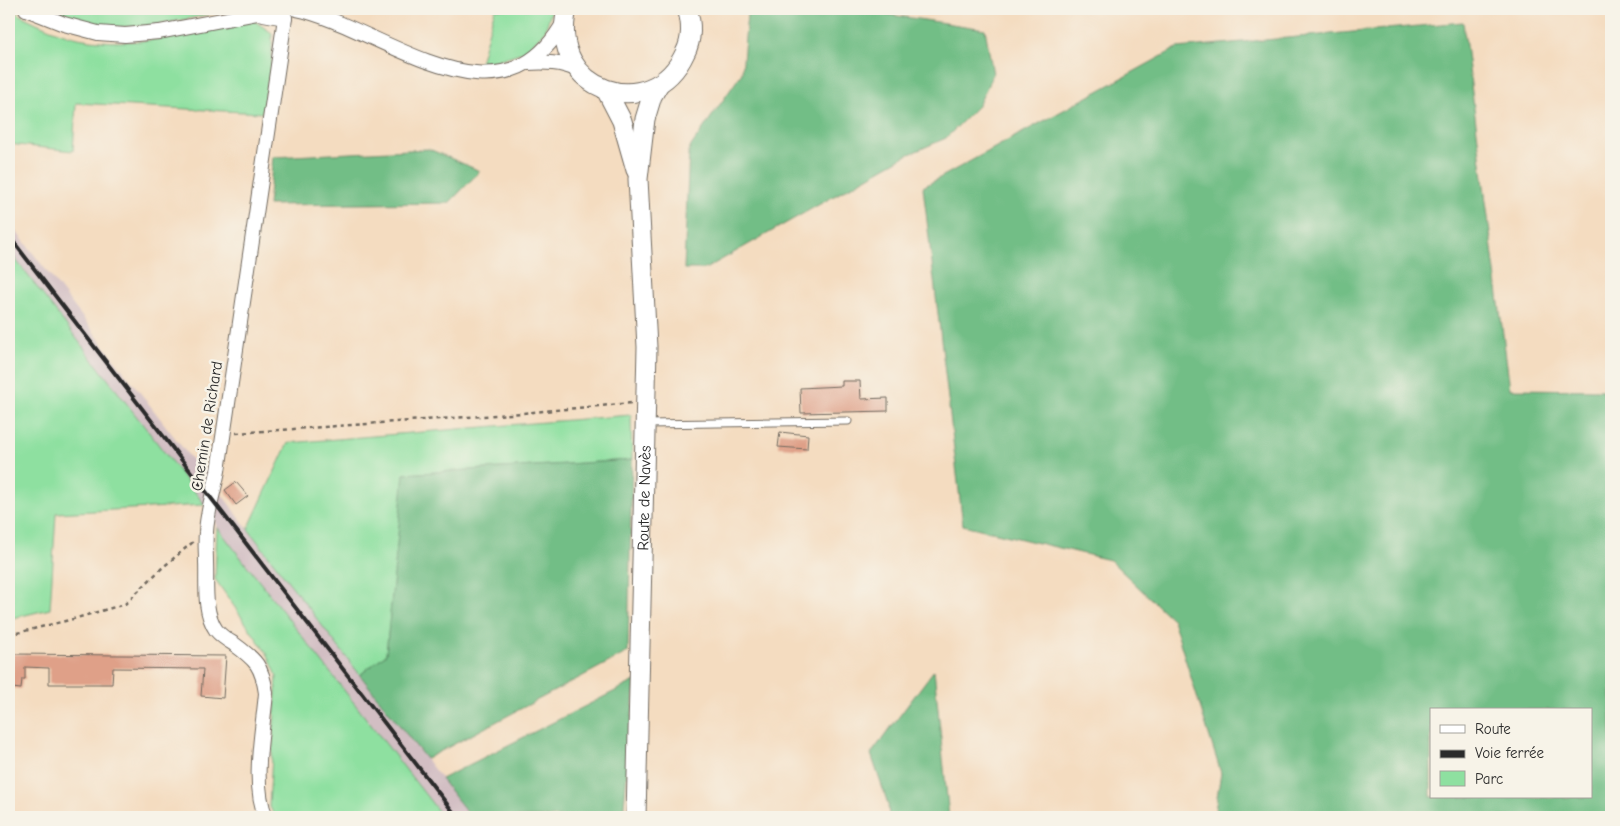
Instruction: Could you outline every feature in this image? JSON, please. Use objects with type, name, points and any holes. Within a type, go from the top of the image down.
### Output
[{"type":"main road","name":"Route de Navès","points":[[565,15],[564,39],[569,55],[578,70],[591,82],[606,90],[624,93],[642,91],[659,84],[671,75],[681,63],[687,49],[690,34],[689,16],[686,9]]},
{"type":"main road","points":[[690,34],[698,9]]},
{"type":"main road","name":"Route de Navès","points":[[636,817],[647,347],[638,179],[645,119],[652,96],[659,84]]},
{"type":"main road","name":"Route de Navès","points":[[606,90],[622,121],[638,179]]},
{"type":"street","points":[[26,9],[64,24],[98,33],[125,35],[159,32],[258,13],[317,13],[396,49],[444,68],[469,73],[505,71],[526,63],[548,47],[565,15]]},
{"type":"street","name":"Chemin de Richard","points":[[266,817],[259,797],[258,782],[266,693],[264,681],[261,671],[255,662],[247,654],[222,637],[215,628],[211,618],[207,603],[206,531],[218,471],[292,12]]},
{"type":"street","points":[[526,63],[565,64],[578,70]]},
{"type":"lane","points":[[646,424],[848,421]]},
{"type":"path","points":[[223,434],[512,414],[646,401]]},
{"type":"path","points":[[9,635],[125,604],[162,568],[206,531]]},
{"type":"shaded area","points":[[9,222],[192,460],[197,459],[210,473],[205,505],[9,251]]},
{"type":"shaded area","points":[[220,492],[471,817],[443,817],[217,527],[214,517]]},
{"type":"green space","points":[[9,9],[38,24],[69,36],[111,42],[131,42],[172,37],[253,20],[272,33],[272,59],[262,113],[76,103],[73,151],[9,144]]},
{"type":"green space","points":[[57,9],[231,9],[166,23],[119,27],[96,25],[75,19]]},
{"type":"green space","points":[[495,9],[552,9],[545,31],[526,51],[479,66]]},
{"type":"green space","points":[[768,9],[851,9],[985,29],[993,74],[978,106],[946,138],[905,156],[705,269],[684,269],[689,149],[742,73],[747,14]]},
{"type":"green space","points":[[1463,22],[1510,389],[1603,390],[1611,422],[1611,817],[1214,817],[1221,773],[1173,620],[1110,560],[963,525],[923,187],[1177,48]]},
{"type":"green space","points":[[429,149],[480,171],[449,203],[268,205],[273,157]]},
{"type":"green space","points":[[9,251],[205,505],[56,513],[50,609],[9,619]]},
{"type":"green space","points":[[631,415],[632,460],[405,474],[386,654],[360,675],[248,529],[288,443]]},
{"type":"green space","points":[[632,460],[628,652],[426,759],[360,675],[386,654],[404,474]]},
{"type":"green space","points":[[217,527],[442,817],[275,817],[269,805],[277,676],[268,655],[215,579]]},
{"type":"green space","points":[[934,670],[949,817],[889,817],[888,804],[871,754]]},
{"type":"green space","points":[[635,681],[623,817],[471,817],[441,779]]},
{"type":"building","points":[[842,381],[860,381],[861,399],[888,398],[888,411],[801,413],[800,388],[842,386]]},
{"type":"building","points":[[780,432],[808,435],[807,449],[778,447]]},
{"type":"building","points":[[236,482],[248,496],[236,505],[225,490]]},
{"type":"building","points":[[13,654],[226,656],[223,698],[201,696],[203,669],[113,668],[112,684],[49,684],[49,668],[25,667],[25,679],[22,679],[21,689],[12,688]]},
{"type":"railway","points":[[9,236],[457,817]]}]
